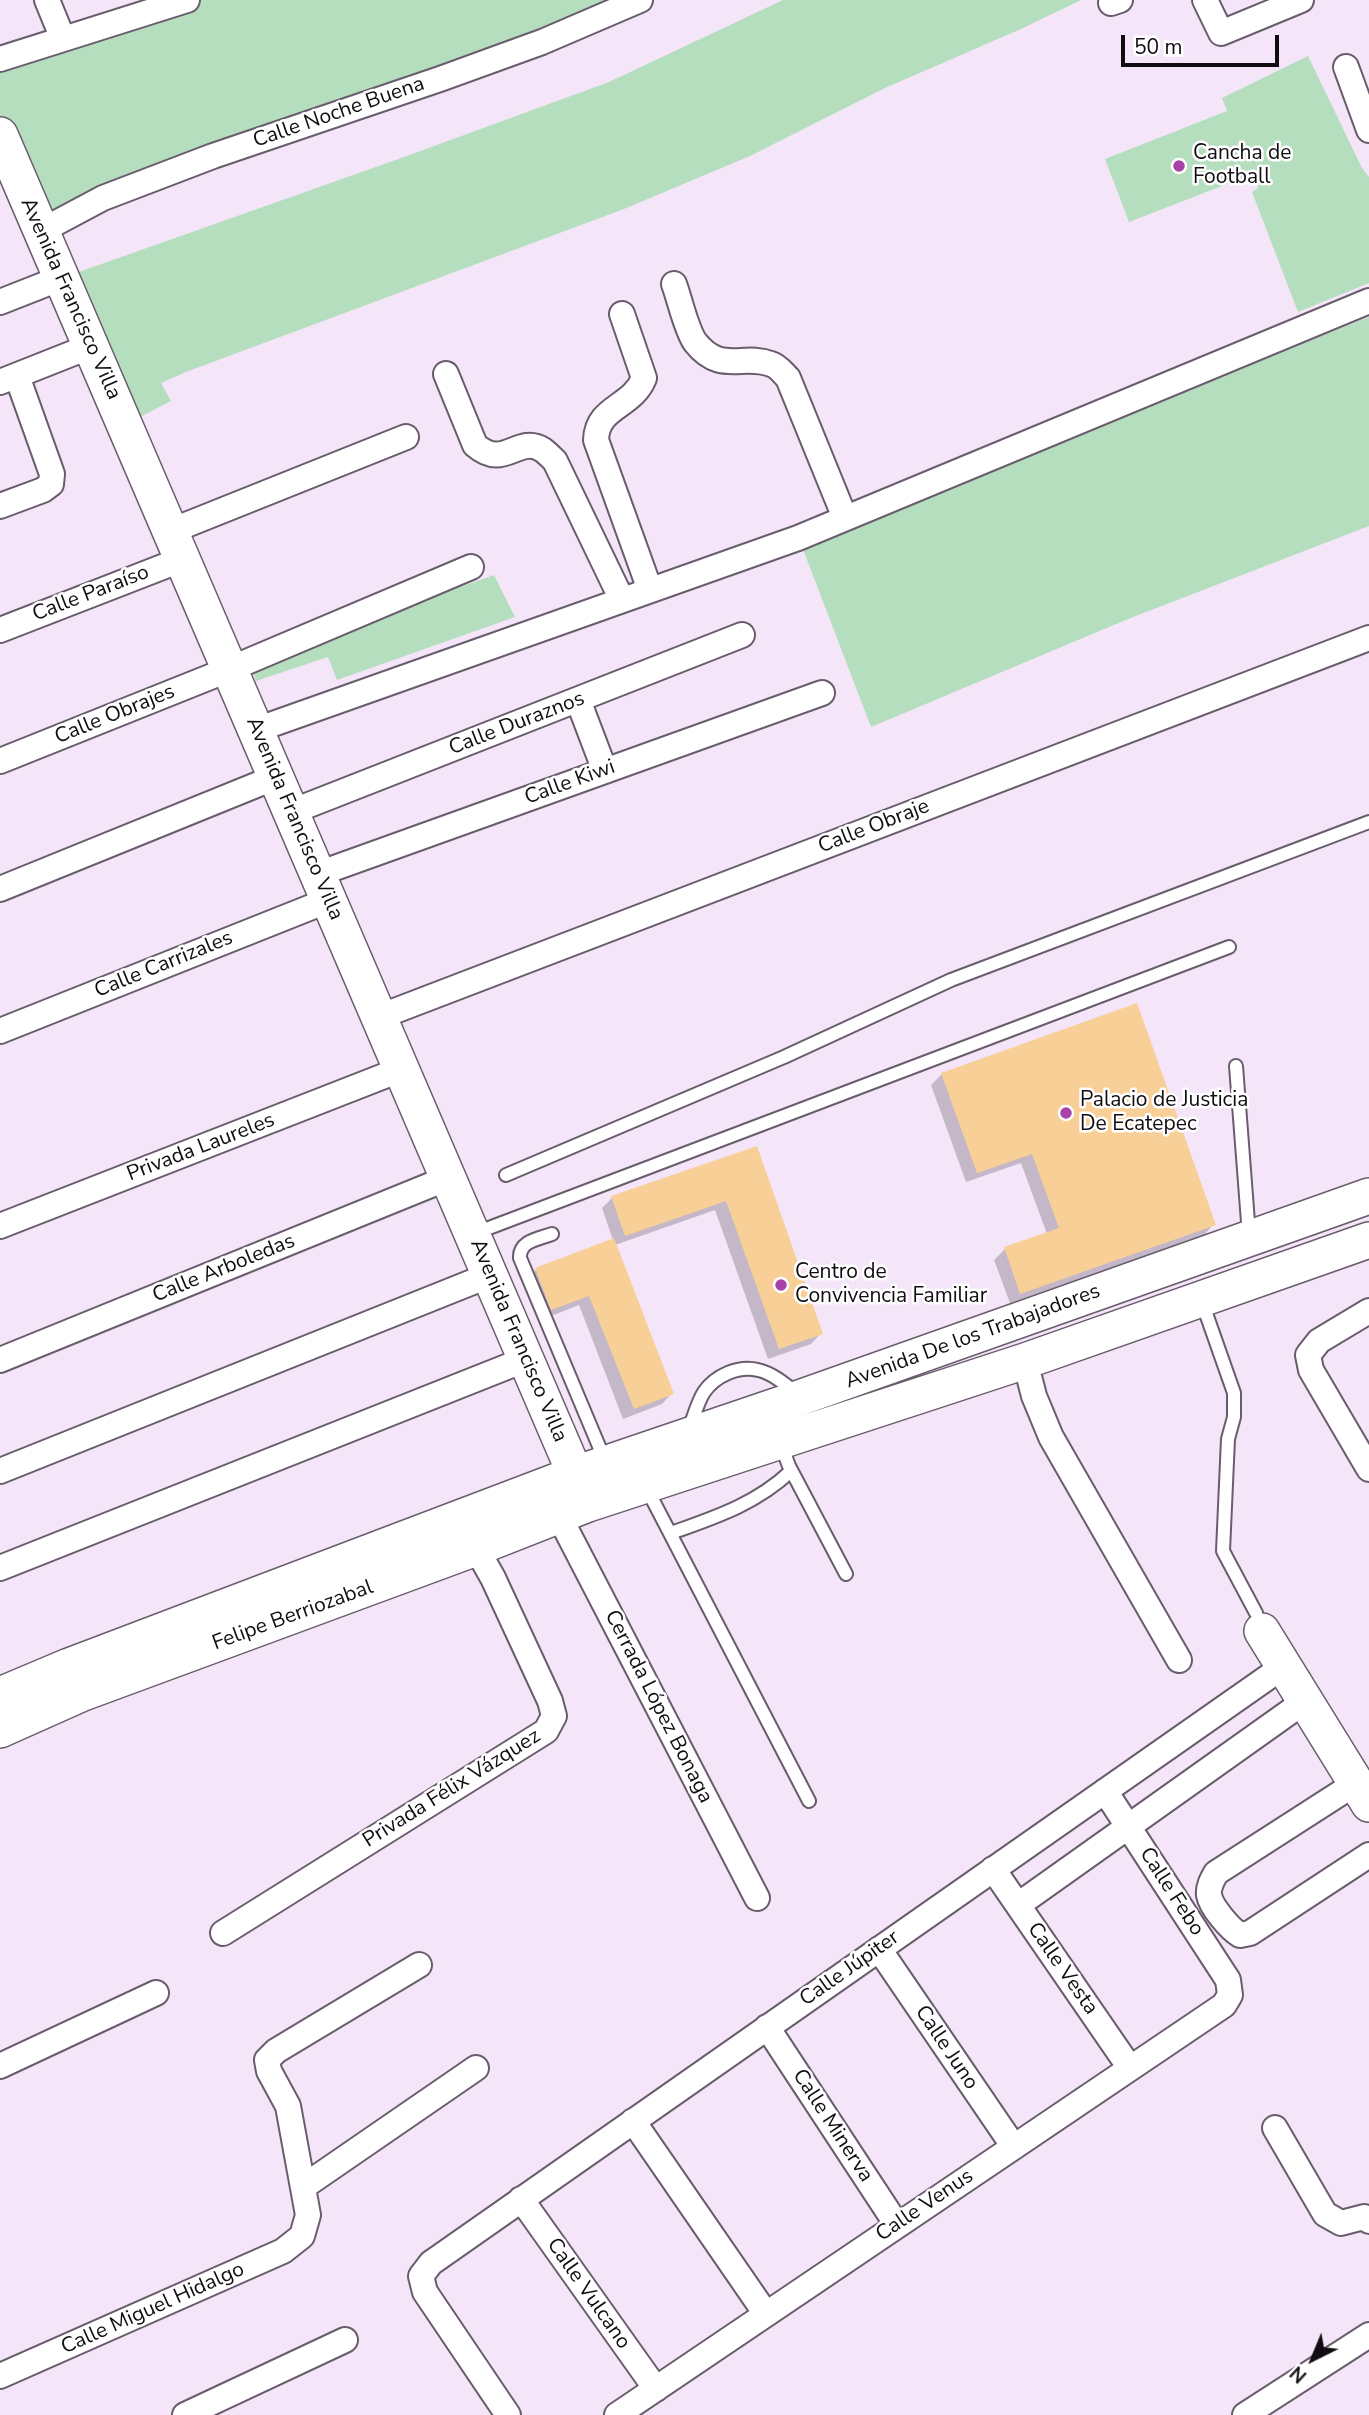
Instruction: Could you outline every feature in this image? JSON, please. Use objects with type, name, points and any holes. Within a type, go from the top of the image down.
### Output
[{"type":"main road","name":"Avenida Francisco Villa","points":[[3,151],[91,346],[402,1069],[448,1178],[469,1239],[582,1489]]},
{"type":"main road","name":"Avenida De los Trabajadores","points":[[582,1489],[686,1436],[1369,1196]]},
{"type":"main road","name":"Avenida De los Trabajadores","points":[[582,1489],[645,1486],[785,1456],[1025,1361],[1369,1240]]},
{"type":"main road","name":"Felipe Berriozabal","points":[[0,1730],[83,1693],[476,1548],[582,1489]]},
{"type":"main road","name":"Felipe Berriozabal","points":[[0,1695],[69,1666],[582,1489]]},
{"type":"main road","points":[[1259,1622],[1362,1793]]},
{"type":"street","points":[[47,0],[63,39]]},
{"type":"street","points":[[0,59],[187,0]]},
{"type":"street","name":"Calle Noche Buena","points":[[41,231],[103,198],[213,156],[453,75],[542,42],[640,0]]},
{"type":"street","points":[[1205,0],[1221,33],[1301,0]]},
{"type":"street","points":[[1346,68],[1369,130]]},
{"type":"street","points":[[0,302],[61,278]]},
{"type":"street","points":[[674,284],[694,340],[710,357],[730,362],[758,361],[774,365],[788,378],[845,518]]},
{"type":"street","points":[[256,730],[798,538],[1369,301]]},
{"type":"street","points":[[622,314],[644,378],[640,388],[604,416],[596,426],[596,440],[650,590]]},
{"type":"street","points":[[0,506],[43,490],[51,484],[52,474],[8,379],[91,346]]},
{"type":"street","points":[[446,374],[475,444],[484,452],[498,456],[525,446],[542,449],[555,461],[622,600]]},
{"type":"street","name":"Calle Paraíso","points":[[0,630],[406,437]]},
{"type":"street","name":"Calle Obrajes","points":[[0,761],[230,669],[471,567]]},
{"type":"street","name":"Calle Duraznos","points":[[291,812],[742,635]]},
{"type":"street","name":"Calle Obraje","points":[[379,1017],[1369,638]]},
{"type":"street","name":"Calle Kiwi","points":[[323,887],[604,771],[822,693]]},
{"type":"street","points":[[578,700],[604,771]]},
{"type":"street","points":[[0,889],[276,777]]},
{"type":"street","name":"Calle Carrizales","points":[[0,1031],[323,887]]},
{"type":"street","name":"Privada Laureles","points":[[0,1226],[402,1069]]},
{"type":"street","name":"Calle Arboledas","points":[[0,1360],[448,1178]]},
{"type":"street","points":[[469,1239],[480,1279],[527,1396]]},
{"type":"street","points":[[0,1471],[480,1279]]},
{"type":"street","points":[[1369,1311],[1319,1341],[1308,1355],[1311,1370],[1369,1469]]},
{"type":"street","points":[[1025,1361],[1034,1396],[1051,1437],[1179,1660]]},
{"type":"street","points":[[0,1567],[514,1364]]},
{"type":"street","name":"Cerrada López Bonaga","points":[[582,1489],[757,1898]]},
{"type":"street","name":"Privada Félix Vázquez","points":[[223,1933],[546,1731],[554,1716],[550,1701],[493,1578],[476,1548]]},
{"type":"street","name":"Calle Júpiter","points":[[508,2415],[425,2292],[421,2276],[431,2263],[1284,1666]]},
{"type":"street","points":[[1018,1906],[1306,1701]]},
{"type":"street","name":"Calle Febo","points":[[1105,1791],[1228,1980],[1230,1995]]},
{"type":"street","points":[[1362,1793],[1216,1874],[1210,1884],[1209,1896],[1230,1929],[1240,1935],[1250,1933],[1369,1855]]},
{"type":"street","name":"Calle Vesta","points":[[993,1869],[1130,2068]]},
{"type":"street","name":"Calle Juno","points":[[879,1949],[1014,2147]]},
{"type":"street","points":[[419,1965],[276,2051],[267,2060],[269,2071],[288,2106],[303,2187],[476,2068]]},
{"type":"street","points":[[0,2066],[156,1993]]},
{"type":"street","name":"Calle Venus","points":[[617,2415],[1224,2005],[1230,1995]]},
{"type":"street","name":"Calle Minerva","points":[[768,2027],[897,2225]]},
{"type":"street","points":[[633,2121],[766,2314]]},
{"type":"street","points":[[1275,2128],[1325,2214],[1341,2222],[1364,2217],[1369,2221]]},
{"type":"street","name":"Calle Miguel Hidalgo","points":[[0,2376],[284,2251],[302,2236],[308,2215],[303,2187]]},
{"type":"street","name":"Calle Vulcano","points":[[521,2199],[656,2389]]},
{"type":"street","points":[[1245,2415],[1369,2335]]},
{"type":"street","points":[[185,2415],[345,2340]]},
{"type":"lane","points":[[506,1175],[784,1057],[951,980],[1369,822]]},
{"type":"lane","points":[[469,1239],[1229,947]]},
{"type":"lane","points":[[1236,1066],[1249,1239]]},
{"type":"lane","points":[[552,1234],[519,1250],[582,1489]]},
{"type":"lane","points":[[1200,1299],[1234,1393],[1234,1417],[1228,1439],[1223,1551],[1259,1622]]},
{"type":"lane","points":[[686,1436],[704,1392],[720,1376],[737,1370],[757,1369],[776,1378],[802,1397]]},
{"type":"lane","points":[[671,1533],[740,1508],[772,1489],[785,1456]]},
{"type":"lane","points":[[785,1456],[846,1574]]},
{"type":"lane","points":[[645,1486],[809,1801]]},
{"type":"green space","points":[[173,0],[645,0],[102,207],[46,240],[0,133],[0,59]]},
{"type":"green space","points":[[783,0],[1081,0],[885,88],[750,156],[624,209],[161,383],[171,401],[140,417],[62,278],[609,82]]},
{"type":"green space","points":[[1308,56],[1362,168],[1369,177],[1369,283],[1298,312],[1252,192],[1258,188],[1253,174],[1129,222],[1105,159],[1227,111],[1222,98]]},
{"type":"green space","points":[[1369,317],[1369,526],[1128,619],[871,727],[796,531],[1300,328],[1306,342]]},
{"type":"green space","points":[[494,575],[515,617],[337,680],[328,657],[256,681],[250,662]]},
{"type":"building","name":"Palacio de Justicia De Ecatepec","points":[[1137,1003],[1216,1225],[1020,1294],[1004,1247],[1059,1228],[1032,1154],[977,1173],[941,1073]]},
{"type":"building","name":"Centro de Convivencia Familiar","points":[[757,1146],[823,1334],[779,1349],[726,1201],[625,1236],[611,1196]]},
{"type":"building","points":[[614,1238],[674,1394],[634,1409],[589,1296],[551,1310],[535,1268]]},
{"type":"place","name":"Cancha de Football","points":[[1179,166]]},
{"type":"place","name":"Palacio de Justicia De Ecatepec","points":[[1066,1113]]},
{"type":"place","name":"Centro de Convivencia Familiar","points":[[781,1285]]}]
